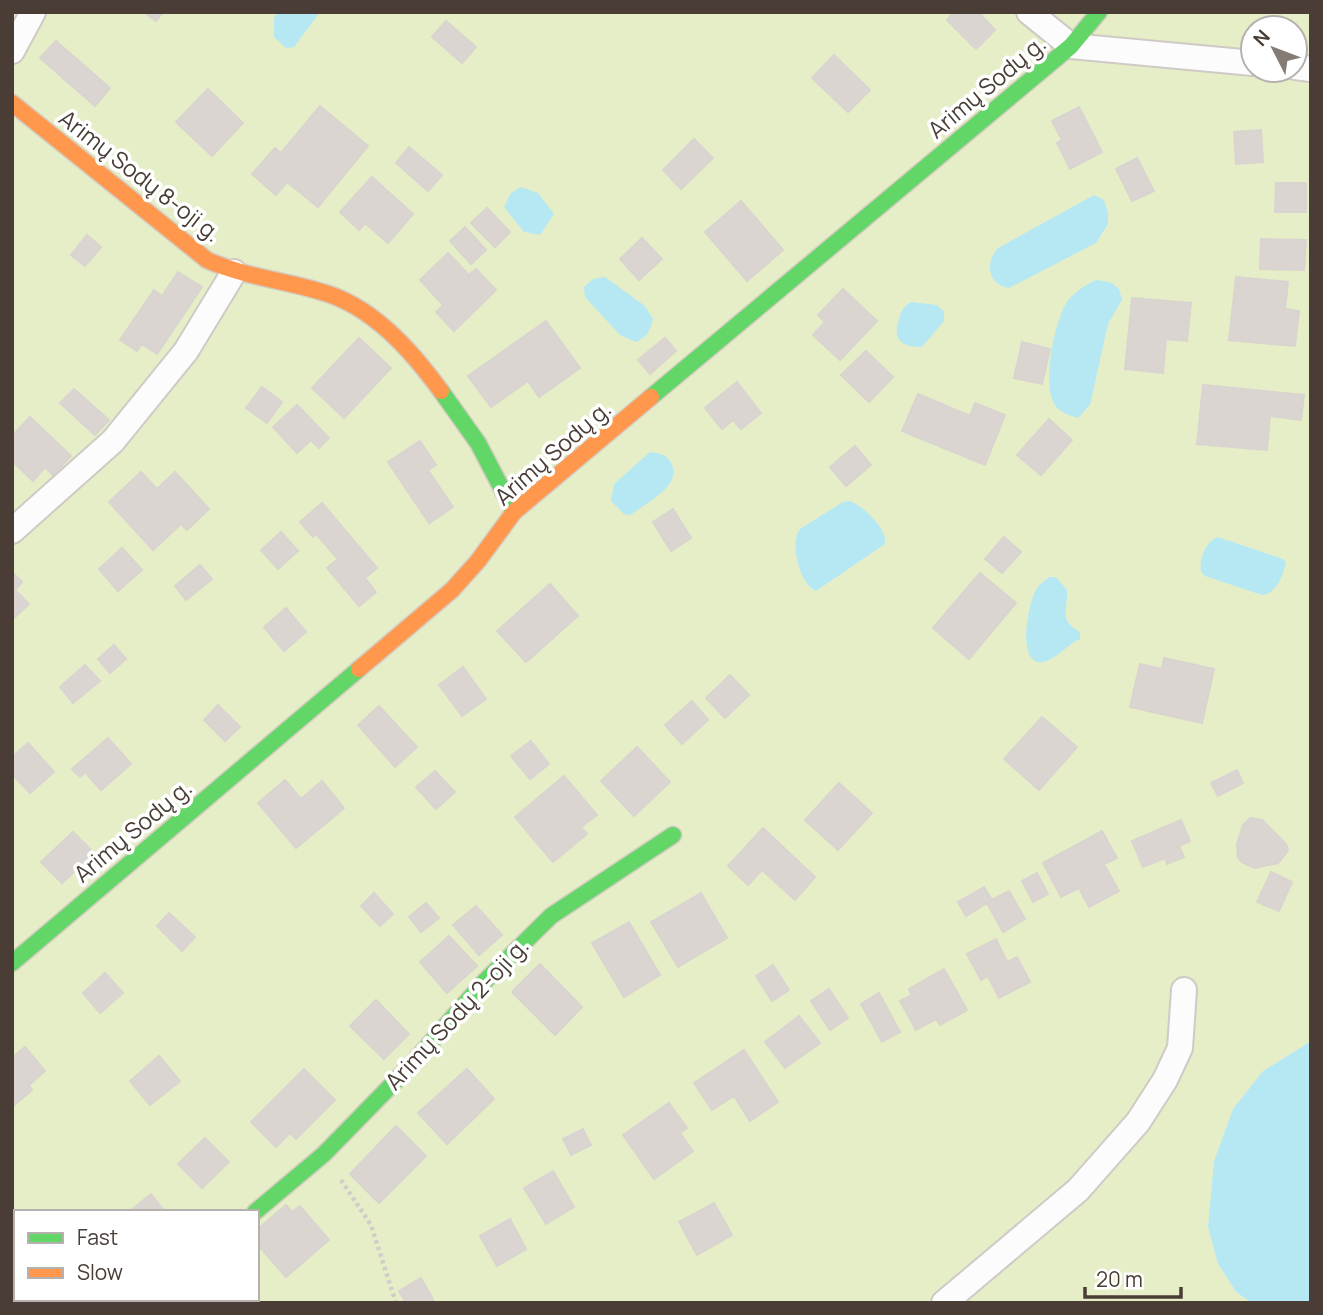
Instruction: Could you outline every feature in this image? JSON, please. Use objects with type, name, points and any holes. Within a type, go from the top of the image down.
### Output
[{"type":"street","points":[[12,51],[33,12]]},
{"type":"street","points":[[1029,12],[1071,46],[1239,62]]},
{"type":"street","name":"Arimų Sodų g.","points":[[12,963],[452,590],[478,561],[514,512],[1071,46],[1099,12]]},
{"type":"street","name":"Arimų Sodų 8-oji g.","points":[[12,103],[207,260],[234,272],[324,292],[365,311],[419,361],[478,443],[514,512]]},
{"type":"street","points":[[12,531],[113,441],[186,351],[234,272]]},
{"type":"street","name":"Arimų Sodų 2-oji g.","points":[[257,1210],[324,1154],[411,1065],[483,983],[551,916],[673,835]]},
{"type":"street","points":[[944,1303],[1077,1190],[1138,1122],[1165,1080],[1180,1048],[1184,990]]},
{"type":"path","points":[[324,1154],[371,1225],[396,1303]]},
{"type":"green space","points":[[12,12],[1311,12],[1311,1041],[1263,1071],[1208,1227],[1218,1264],[1236,1292],[1252,1303],[12,1303]]},
{"type":"water","points":[[278,12],[320,12],[294,47],[286,48],[274,37],[274,18]]},
{"type":"water","points":[[521,187],[538,193],[554,214],[540,235],[524,232],[504,207],[511,193]]},
{"type":"water","points":[[1094,195],[1104,200],[1108,213],[1108,224],[1096,243],[1009,288],[992,278],[991,260],[998,248]]},
{"type":"water","points":[[605,277],[645,306],[653,319],[648,333],[640,340],[636,342],[620,335],[585,297],[584,287],[593,279]]},
{"type":"water","points":[[1096,280],[1110,282],[1119,289],[1122,300],[1108,324],[1090,405],[1078,418],[1060,410],[1051,396],[1049,383],[1052,351],[1059,320],[1069,299]]},
{"type":"water","points":[[911,302],[937,305],[944,312],[944,321],[922,347],[904,344],[897,333],[901,314]]},
{"type":"water","points":[[650,452],[661,454],[670,461],[673,478],[653,499],[630,515],[624,514],[611,501],[614,484]]},
{"type":"water","points":[[850,501],[879,525],[885,544],[816,591],[805,581],[801,572],[796,553],[797,535],[800,529],[843,502]]},
{"type":"water","points":[[1218,537],[1283,559],[1285,568],[1275,588],[1262,595],[1205,576],[1201,572],[1202,557],[1206,547]]},
{"type":"water","points":[[1050,577],[1056,577],[1067,590],[1066,619],[1080,632],[1080,639],[1052,658],[1043,662],[1035,661],[1029,655],[1027,645],[1027,621],[1035,592],[1041,583]]},
{"type":"water","points":[[1311,1041],[1311,1303],[1252,1303],[1236,1292],[1218,1264],[1208,1227],[1214,1161],[1233,1109],[1263,1071]]},
{"type":"building","points":[[144,12],[163,12],[156,21]]},
{"type":"building","points":[[954,12],[978,12],[995,30],[976,49],[947,20]]},
{"type":"building","points":[[446,21],[476,47],[462,63],[432,37]]},
{"type":"building","points":[[56,41],[110,88],[95,106],[40,58]]},
{"type":"building","points":[[834,55],[870,90],[848,112],[812,78]]},
{"type":"building","points":[[208,89],[243,123],[212,156],[176,122]]},
{"type":"building","points":[[320,106],[368,146],[318,207],[287,182],[276,195],[252,174],[275,148],[281,153]]},
{"type":"building","points":[[1079,107],[1102,152],[1070,169],[1057,143],[1062,140],[1052,121]]},
{"type":"building","points":[[1261,130],[1263,162],[1236,164],[1234,132]]},
{"type":"building","points":[[694,139],[713,158],[681,189],[663,170]]},
{"type":"building","points":[[409,147],[442,175],[428,191],[396,163]]},
{"type":"building","points":[[1137,158],[1154,191],[1132,201],[1116,169]]},
{"type":"building","points":[[372,177],[413,214],[388,243],[365,223],[359,230],[340,212]]},
{"type":"building","points":[[1276,183],[1306,183],[1306,212],[1275,212]]},
{"type":"building","points":[[741,201],[783,250],[747,281],[705,232]]},
{"type":"building","points":[[487,208],[510,232],[495,247],[471,223]]},
{"type":"building","points":[[465,227],[486,250],[471,264],[450,241]]},
{"type":"building","points":[[87,235],[101,247],[85,266],[71,255]]},
{"type":"building","points":[[642,238],[662,259],[639,280],[620,259]]},
{"type":"building","points":[[1261,239],[1306,240],[1304,270],[1260,269]]},
{"type":"building","points":[[448,253],[469,275],[476,269],[496,290],[454,331],[436,312],[443,305],[420,280]]},
{"type":"building","points":[[178,272],[202,287],[157,354],[142,344],[137,351],[120,340],[154,290],[162,296]]},
{"type":"building","points":[[1236,277],[1288,282],[1285,309],[1299,311],[1295,346],[1229,340]]},
{"type":"building","points":[[843,289],[877,321],[840,360],[813,335],[825,322],[818,315]]},
{"type":"building","points":[[1132,298],[1191,303],[1187,341],[1166,339],[1163,373],[1125,369]]},
{"type":"building","points":[[546,321],[580,368],[539,397],[528,381],[491,407],[468,376]]},
{"type":"building","points":[[359,338],[391,368],[344,418],[312,388]]},
{"type":"building","points":[[665,338],[676,351],[650,374],[638,360]]},
{"type":"building","points":[[1022,342],[1050,349],[1042,384],[1014,378]]},
{"type":"building","points":[[866,351],[893,377],[869,402],[841,375]]},
{"type":"building","points":[[737,382],[761,413],[741,429],[733,420],[722,429],[705,408]]},
{"type":"building","points":[[1203,385],[1304,395],[1301,420],[1270,416],[1267,450],[1197,444]]},
{"type":"building","points":[[262,387],[282,402],[267,423],[246,408]]},
{"type":"building","points":[[74,389],[109,420],[95,435],[60,403]]},
{"type":"building","points":[[918,394],[970,416],[975,403],[1005,415],[985,465],[902,431]]},
{"type":"building","points":[[297,405],[329,438],[319,448],[311,440],[297,453],[273,427]]},
{"type":"building","points":[[30,417],[71,456],[53,475],[45,467],[33,481],[12,461],[12,436]]},
{"type":"building","points":[[1049,419],[1072,440],[1041,475],[1017,455]]},
{"type":"building","points":[[420,441],[436,465],[428,470],[453,507],[429,523],[388,462]]},
{"type":"building","points":[[855,446],[871,465],[846,486],[830,467]]},
{"type":"building","points":[[141,472],[157,489],[175,472],[209,509],[187,530],[181,524],[153,550],[109,502]]},
{"type":"building","points":[[322,503],[377,568],[365,578],[376,592],[359,606],[327,568],[338,559],[316,534],[313,537],[300,522]]},
{"type":"building","points":[[673,509],[691,538],[671,551],[653,522]]},
{"type":"building","points":[[281,532],[298,551],[278,569],[261,550]]},
{"type":"building","points":[[1004,537],[1021,552],[1002,573],[985,559]]},
{"type":"building","points":[[122,548],[142,570],[118,591],[99,569]]},
{"type":"building","points":[[200,565],[212,579],[186,600],[175,586]]},
{"type":"building","points":[[12,572],[22,582],[15,590],[29,604],[12,620]]},
{"type":"building","points":[[980,573],[1016,603],[969,659],[933,628]]},
{"type":"building","points":[[550,584],[578,616],[526,662],[497,631]]},
{"type":"building","points":[[286,608],[306,632],[284,651],[264,627]]},
{"type":"building","points":[[114,645],[126,659],[110,673],[98,659]]},
{"type":"building","points":[[1164,658],[1214,669],[1202,723],[1130,707],[1140,664],[1162,669]]},
{"type":"building","points":[[85,665],[100,681],[73,703],[60,687]]},
{"type":"building","points":[[463,667],[486,699],[462,716],[439,685]]},
{"type":"building","points":[[730,675],[749,695],[725,718],[706,698]]},
{"type":"building","points":[[692,701],[708,720],[682,744],[665,725]]},
{"type":"building","points":[[218,705],[240,727],[225,741],[204,720]]},
{"type":"building","points":[[379,706],[417,747],[395,767],[358,725]]},
{"type":"building","points":[[1042,717],[1077,747],[1039,790],[1004,759]]},
{"type":"building","points":[[108,738],[131,764],[101,790],[85,772],[80,777],[72,769]]},
{"type":"building","points":[[531,741],[549,764],[530,779],[511,756]]},
{"type":"building","points":[[28,743],[54,772],[30,793],[12,774],[12,757]]},
{"type":"building","points":[[637,747],[670,782],[634,816],[601,781]]},
{"type":"building","points":[[1237,770],[1243,783],[1218,796],[1211,783]]},
{"type":"building","points":[[435,771],[455,792],[436,809],[416,787]]},
{"type":"building","points":[[564,776],[597,815],[581,827],[587,834],[553,862],[515,817]]},
{"type":"building","points":[[285,780],[301,799],[322,781],[344,808],[296,848],[258,803]]},
{"type":"building","points":[[839,783],[872,813],[838,850],[805,820]]},
{"type":"building","points":[[1250,818],[1262,820],[1286,844],[1288,851],[1278,863],[1255,868],[1238,858],[1237,844],[1243,825]]},
{"type":"building","points":[[1181,820],[1190,841],[1179,846],[1184,857],[1167,864],[1165,858],[1143,867],[1132,841]]},
{"type":"building","points":[[763,828],[815,877],[795,900],[762,870],[748,885],[728,866]]},
{"type":"building","points":[[1102,831],[1117,858],[1104,864],[1119,891],[1089,907],[1079,888],[1061,897],[1043,863]]},
{"type":"building","points":[[73,832],[94,853],[62,883],[41,862]]},
{"type":"building","points":[[1271,872],[1292,882],[1279,911],[1257,902]]},
{"type":"building","points":[[1037,873],[1048,894],[1033,902],[1022,881]]},
{"type":"building","points":[[984,887],[992,900],[1009,891],[1025,919],[1003,932],[987,903],[966,916],[958,902]]},
{"type":"building","points":[[374,893],[393,914],[380,926],[361,906]]},
{"type":"building","points":[[701,893],[727,938],[678,967],[651,922]]},
{"type":"building","points":[[426,903],[439,918],[421,932],[409,917]]},
{"type":"building","points":[[476,906],[502,935],[479,955],[453,925]]},
{"type":"building","points":[[169,913],[195,937],[182,951],[157,926]]},
{"type":"building","points":[[629,922],[660,975],[624,997],[592,943]]},
{"type":"building","points":[[449,936],[477,966],[447,993],[420,962]]},
{"type":"building","points":[[996,939],[1007,962],[1017,957],[1030,982],[999,998],[988,976],[981,980],[967,954]]},
{"type":"building","points":[[540,964],[582,1007],[555,1035],[512,992]]},
{"type":"building","points":[[773,965],[789,990],[772,1001],[756,976]]},
{"type":"building","points":[[944,969],[967,1010],[940,1025],[936,1019],[916,1030],[900,1001],[912,995],[909,989]]},
{"type":"building","points":[[105,973],[123,993],[100,1013],[83,993]]},
{"type":"building","points":[[829,989],[848,1018],[830,1030],[811,1001]]},
{"type":"building","points":[[879,993],[900,1032],[882,1042],[861,1004]]},
{"type":"building","points":[[376,1000],[409,1034],[384,1059],[350,1026]]},
{"type":"building","points":[[799,1016],[820,1043],[785,1068],[765,1042]]},
{"type":"building","points":[[25,1047],[45,1071],[29,1085],[32,1090],[12,1107],[12,1058]]},
{"type":"building","points":[[744,1050],[778,1102],[750,1121],[734,1096],[712,1110],[694,1083]]},
{"type":"building","points":[[159,1056],[180,1081],[150,1105],[130,1081]]},
{"type":"building","points":[[304,1069],[335,1100],[296,1139],[290,1133],[276,1147],[251,1122]]},
{"type":"building","points":[[467,1069],[494,1099],[447,1144],[418,1113]]},
{"type":"building","points":[[669,1103],[687,1128],[680,1133],[693,1151],[654,1179],[623,1135]]},
{"type":"building","points":[[396,1126],[426,1156],[379,1203],[350,1174]]},
{"type":"building","points":[[583,1129],[591,1145],[571,1155],[563,1139]]},
{"type":"building","points":[[205,1138],[229,1162],[202,1188],[178,1164]]},
{"type":"building","points":[[553,1171],[574,1207],[546,1224],[524,1188]]},
{"type":"building","points":[[151,1194],[163,1210],[131,1210]]},
{"type":"building","points":[[714,1203],[732,1235],[697,1255],[679,1222]]},
{"type":"building","points":[[286,1205],[292,1212],[300,1206],[329,1240],[286,1277],[259,1246],[259,1228]]},
{"type":"building","points":[[510,1219],[526,1249],[497,1266],[480,1236]]},
{"type":"building","points":[[421,1278],[435,1303],[406,1303],[399,1291]]},
{"type":"building","points":[[46,1301],[94,1301],[92,1303]]},
{"type":"traffic: fast","points":[[651,397],[1071,46],[1099,12]]},
{"type":"traffic: fast","points":[[441,391],[478,443],[514,512]]},
{"type":"traffic: fast","points":[[12,963],[359,669]]},
{"type":"traffic: fast","points":[[257,1210],[324,1154],[411,1065],[483,983],[551,916],[673,835]]},
{"type":"traffic: slow","points":[[12,103],[207,260],[322,292],[374,319],[417,360],[441,391]]},
{"type":"traffic: slow","points":[[359,669],[452,590],[478,561],[514,512],[651,397]]}]
